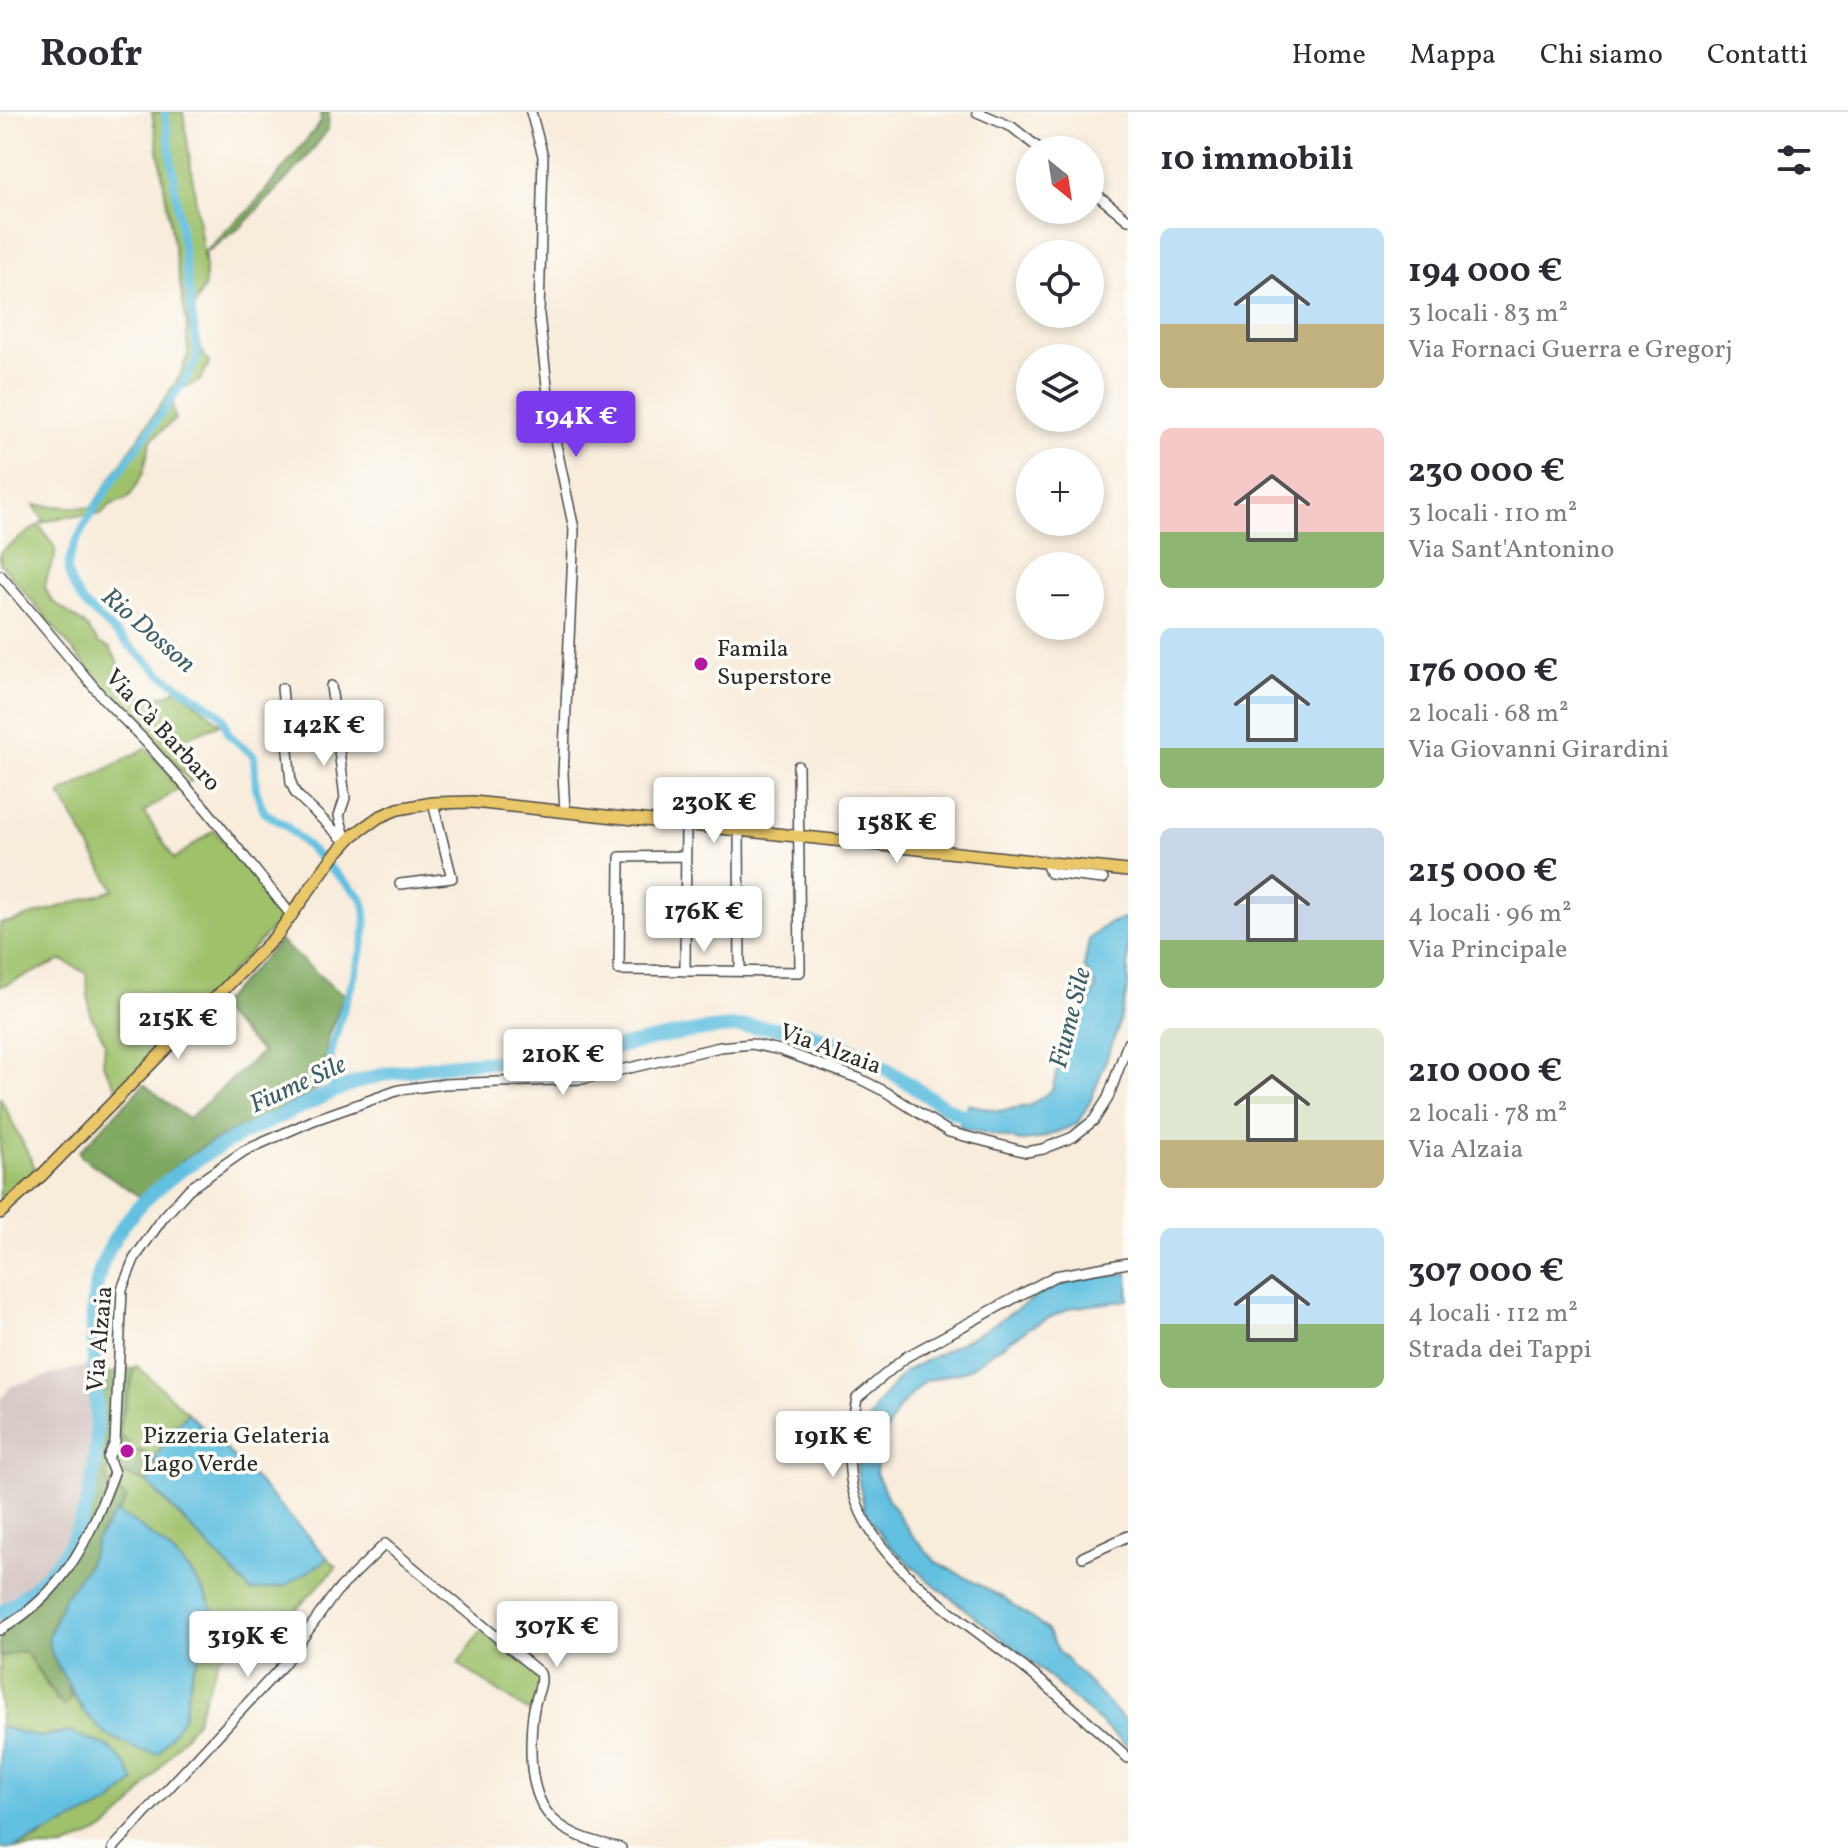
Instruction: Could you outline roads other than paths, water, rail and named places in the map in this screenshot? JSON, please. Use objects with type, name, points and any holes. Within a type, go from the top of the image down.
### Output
[{"type":"main road","points":[[0,1213],[41,1176],[292,916],[346,842],[369,823],[413,805],[473,802],[1128,871]]},
{"type":"street","points":[[531,112],[543,156],[539,315],[551,421],[574,529],[563,774],[565,812]]},
{"type":"street","points":[[977,112],[1012,127],[1023,136]]},
{"type":"street","points":[[1104,200],[1128,220]]},
{"type":"street","name":"Via Cà Barbaro","points":[[0,575],[104,699],[206,809],[292,916]]},
{"type":"street","points":[[331,686],[345,798],[339,816],[346,842]]},
{"type":"street","points":[[282,688],[291,783],[296,794],[346,842]]},
{"type":"street","points":[[686,856],[620,857],[619,970],[800,972],[798,766]]},
{"type":"street","points":[[400,884],[452,878],[433,803]]},
{"type":"street","points":[[685,971],[686,824]]},
{"type":"street","points":[[739,830],[740,971]]},
{"type":"street","points":[[1046,863],[1050,873],[1103,879]]},
{"type":"street","name":"Via Alzaia","points":[[0,1630],[40,1602],[72,1565],[114,1473],[108,1458],[115,1443],[122,1289],[134,1259],[163,1218],[189,1189],[244,1151],[314,1120],[399,1090],[444,1084],[582,1079],[720,1047],[752,1044],[780,1050],[858,1078],[949,1132],[1026,1152],[1073,1137],[1094,1120],[1108,1098],[1128,1043]]},
{"type":"street","points":[[1128,1263],[1055,1276],[906,1357],[857,1398],[848,1454],[855,1497],[870,1529],[890,1555],[930,1594],[1039,1679],[1128,1758]]},
{"type":"street","points":[[1083,1557],[1128,1536]]},
{"type":"street","points":[[113,1848],[274,1675],[336,1592],[385,1544],[540,1673],[542,1678],[534,1708],[531,1738],[531,1771],[539,1804],[557,1823],[581,1836],[621,1848]]},
{"type":"water","points":[[1128,917],[1128,988],[1118,1028],[1091,1100],[1077,1124],[1039,1139],[1021,1141],[959,1127],[968,1104],[998,1111],[1029,1106],[1052,1090],[1064,1048],[1096,988],[1084,966],[1089,939],[1107,924]]},
{"type":"water","points":[[1128,1273],[1128,1300],[1070,1308],[1030,1327],[967,1370],[925,1381],[899,1408],[878,1445],[876,1473],[889,1501],[912,1535],[936,1562],[1002,1597],[1046,1629],[1059,1652],[1128,1724],[1128,1747],[1032,1662],[888,1544],[865,1512],[857,1472],[859,1439],[877,1405],[904,1372],[983,1331],[1050,1288],[1082,1279]]},
{"type":"water","points":[[188,1413],[249,1472],[328,1558],[325,1561],[285,1586],[251,1591],[147,1482],[157,1474],[154,1461],[170,1432]]},
{"type":"water","points":[[116,1512],[148,1533],[177,1558],[202,1588],[217,1623],[193,1668],[183,1718],[158,1754],[138,1750],[105,1734],[84,1712],[53,1657],[48,1639],[64,1598],[88,1565],[96,1541]]},
{"type":"water","points":[[0,1727],[39,1737],[69,1732],[108,1746],[124,1762],[135,1781],[110,1804],[14,1848],[0,1848]]},
{"type":"waterway","name":"Rio Dosson","points":[[165,112],[198,357],[84,527],[72,552],[68,571],[84,604],[161,674],[223,717],[228,734],[254,756],[256,790],[264,812],[285,825],[362,898],[366,914],[365,933],[330,1061],[335,1092]]},
{"type":"waterway","name":"Rio Dosson","points":[[0,1613],[30,1591],[54,1566],[72,1541],[84,1513],[92,1484],[95,1452],[94,1304],[104,1258],[121,1228],[144,1201],[172,1177],[234,1138],[341,1088],[387,1074],[434,1066],[570,1058],[686,1033],[749,1026],[806,1033],[850,1049],[949,1109],[980,1121]]},
{"type":"place","name":"Famila Superstore","points":[[701,664]]},
{"type":"place","name":"Pizzeria Gelateria Lago Verde","points":[[127,1451]]},
{"type":"water label","name":"Fiume Sile","points":[[1071,1018]]},
{"type":"water label","name":"Fiume Sile","points":[[298,1085]]}]
